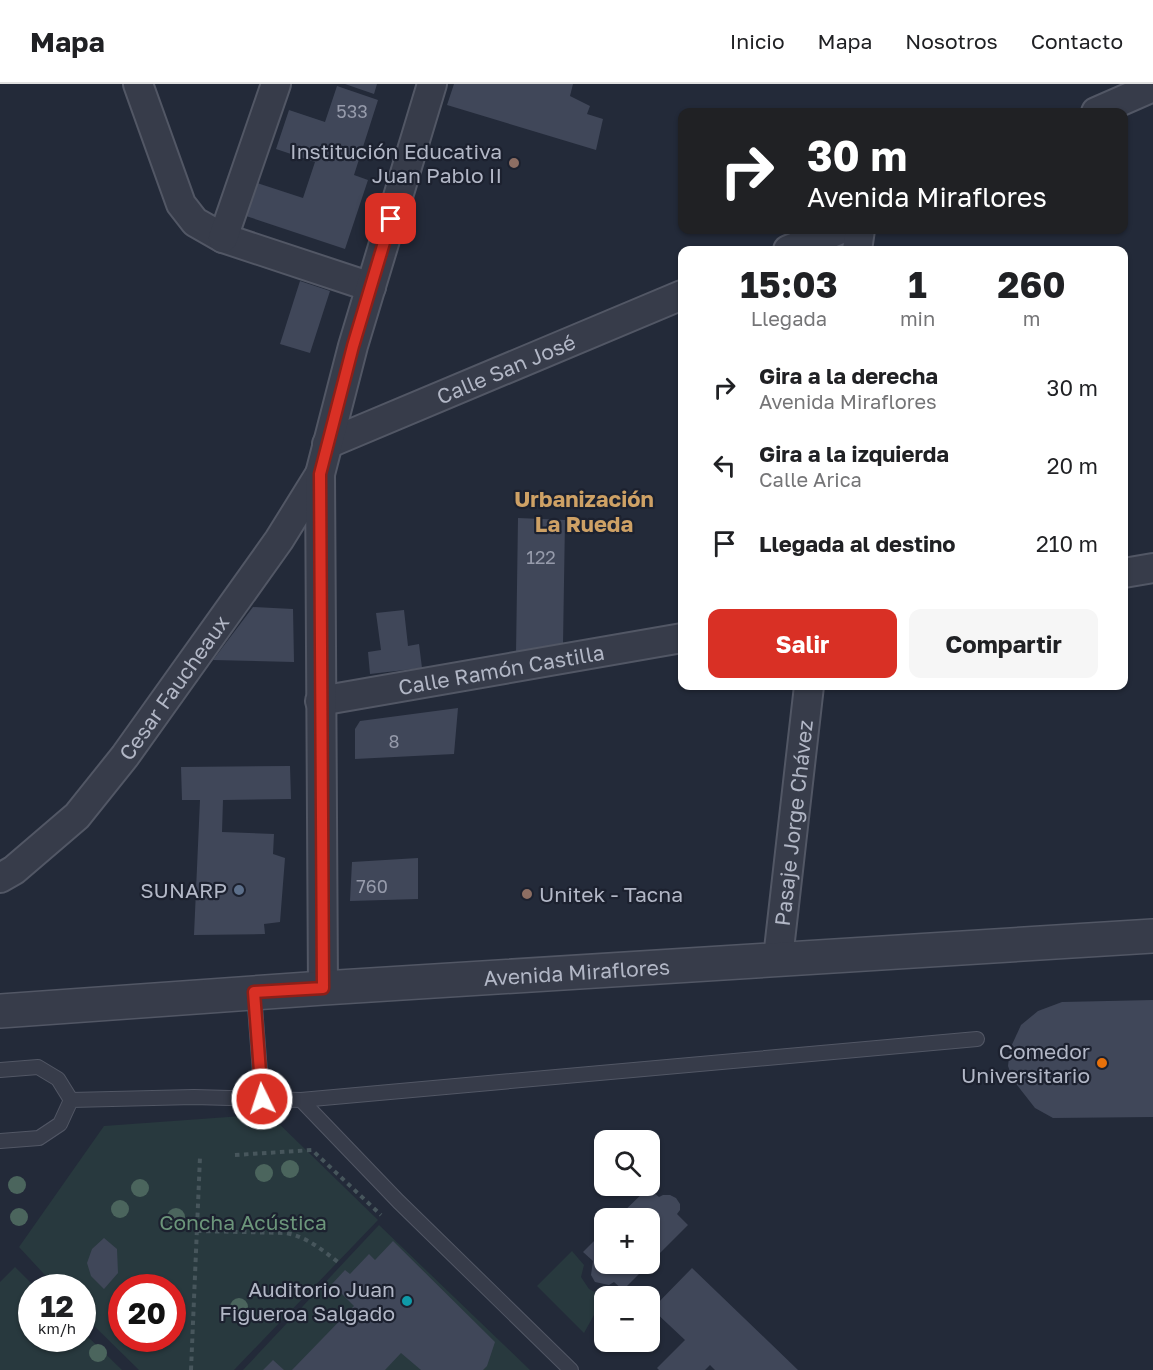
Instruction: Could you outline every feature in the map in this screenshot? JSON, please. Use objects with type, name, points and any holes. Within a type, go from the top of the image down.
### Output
[{"type":"street","points":[[138,84],[181,204],[195,222],[223,238],[370,287]]},
{"type":"street","points":[[223,238],[276,84]]},
{"type":"street","points":[[323,988],[320,474],[370,287],[432,84]]},
{"type":"street","points":[[1105,108],[1153,87]]},
{"type":"street","points":[[798,246],[829,234]]},
{"type":"street","name":"Calle San José","points":[[327,444],[678,297]]},
{"type":"street","name":"Cesar Faucheaux","points":[[0,878],[14,870],[77,816],[125,756],[279,540],[320,474]]},
{"type":"street","points":[[1128,572],[1153,568]]},
{"type":"street","name":"Calle Ramón Castilla","points":[[320,701],[678,639]]},
{"type":"street","name":"Pasaje Jorge Chávez","points":[[778,958],[809,690]]},
{"type":"street","name":"Avenida Miraflores","points":[[0,1011],[254,992],[1153,936]]},
{"type":"lane","points":[[254,992],[262,1099]]},
{"type":"lane","points":[[71,1100],[194,1097],[301,1100],[977,1040]]},
{"type":"lane","points":[[0,1070],[38,1067],[58,1079],[71,1100]]},
{"type":"lane","points":[[0,1141],[39,1138],[60,1124],[71,1100]]},
{"type":"lane","points":[[301,1100],[398,1201],[571,1370]]},
{"type":"path","points":[[235,1155],[312,1150],[382,1216]]},
{"type":"path","points":[[191,1370],[200,1157]]},
{"type":"path","points":[[197,1231],[286,1233],[314,1243],[338,1262]]},
{"type":"green space","name":"Concha Acústica","points":[[269,1114],[378,1220],[234,1370],[139,1370],[121,1352],[186,1352],[186,1274],[108,1274],[108,1340],[96,1328],[96,1274],[44,1274],[19,1247],[104,1126]]},
{"type":"green space","points":[[379,1225],[530,1370],[243,1370]]},
{"type":"green space","points":[[572,1251],[584,1265],[581,1277],[589,1289],[594,1292],[594,1315],[584,1333],[537,1286]]},
{"type":"green space","points":[[15,1267],[22,1274],[18,1274],[18,1352],[96,1352],[96,1345],[122,1370],[0,1370],[0,1282]]},
{"type":"building","points":[[345,84],[377,84],[374,94]]},
{"type":"building","points":[[454,84],[573,84],[570,96],[590,106],[587,114],[603,119],[596,150],[447,105]]},
{"type":"building","points":[[337,86],[378,100],[354,175],[368,180],[345,249],[243,215],[254,182],[303,198],[315,162],[276,149],[289,110],[325,122]]},
{"type":"building","points":[[300,281],[330,291],[310,353],[280,344]]},
{"type":"building","points":[[518,518],[565,520],[563,644],[516,654]]},
{"type":"building","points":[[253,607],[293,609],[294,662],[213,660]]},
{"type":"building","points":[[404,610],[408,646],[419,644],[422,668],[370,674],[368,652],[381,650],[376,613]]},
{"type":"building","points":[[458,708],[454,754],[355,759],[355,729],[360,721]]},
{"type":"building","name":"SUNARP","points":[[290,766],[291,799],[223,800],[222,832],[274,834],[273,854],[285,858],[280,922],[264,924],[265,934],[194,935],[200,800],[182,800],[181,767]]},
{"type":"building","points":[[418,858],[418,899],[350,901],[352,862]]},
{"type":"building","points":[[1153,1000],[1153,1117],[1053,1118],[1035,1108],[1013,1080],[1008,1066],[1010,1049],[1021,1025],[1038,1011],[1062,1002]]},
{"type":"building","points":[[670,1195],[680,1204],[677,1214],[688,1225],[660,1253],[660,1208],[627,1208],[640,1196]]},
{"type":"building","points":[[104,1238],[117,1249],[118,1273],[108,1274],[108,1284],[104,1289],[96,1281],[96,1274],[90,1274],[87,1263],[92,1249]]},
{"type":"building","points":[[393,1241],[495,1342],[487,1366],[483,1370],[421,1370],[401,1353],[385,1370],[292,1370],[354,1306],[332,1284],[345,1270],[350,1274],[369,1254],[375,1260]]},
{"type":"building","points":[[594,1241],[594,1274],[639,1274],[627,1286],[618,1286],[614,1282],[609,1285],[595,1282],[591,1275],[593,1261],[583,1252]]},
{"type":"building","points":[[692,1268],[798,1370],[715,1370],[710,1365],[705,1370],[659,1370],[657,1368],[685,1340],[660,1317],[660,1301]]},
{"type":"building","points":[[273,1360],[284,1370],[263,1370]]},
{"type":"place","name":"Institución Educativa Juan Pablo II","points":[[514,163]]},
{"type":"place","name":"SUNARP","points":[[239,890]]},
{"type":"place","name":"Unitek - Tacna","points":[[527,894]]},
{"type":"place","name":"Comedor Universitario","points":[[1102,1063]]},
{"type":"place","name":"Auditorio Juan Figueroa Salgado","points":[[407,1301]]},
{"type":"district","name":"Urbanización La Rueda","points":[[584,510]]},
{"type":"route","points":[[262,1099],[254,992],[323,988],[320,474],[353,346],[391,219]]}]
